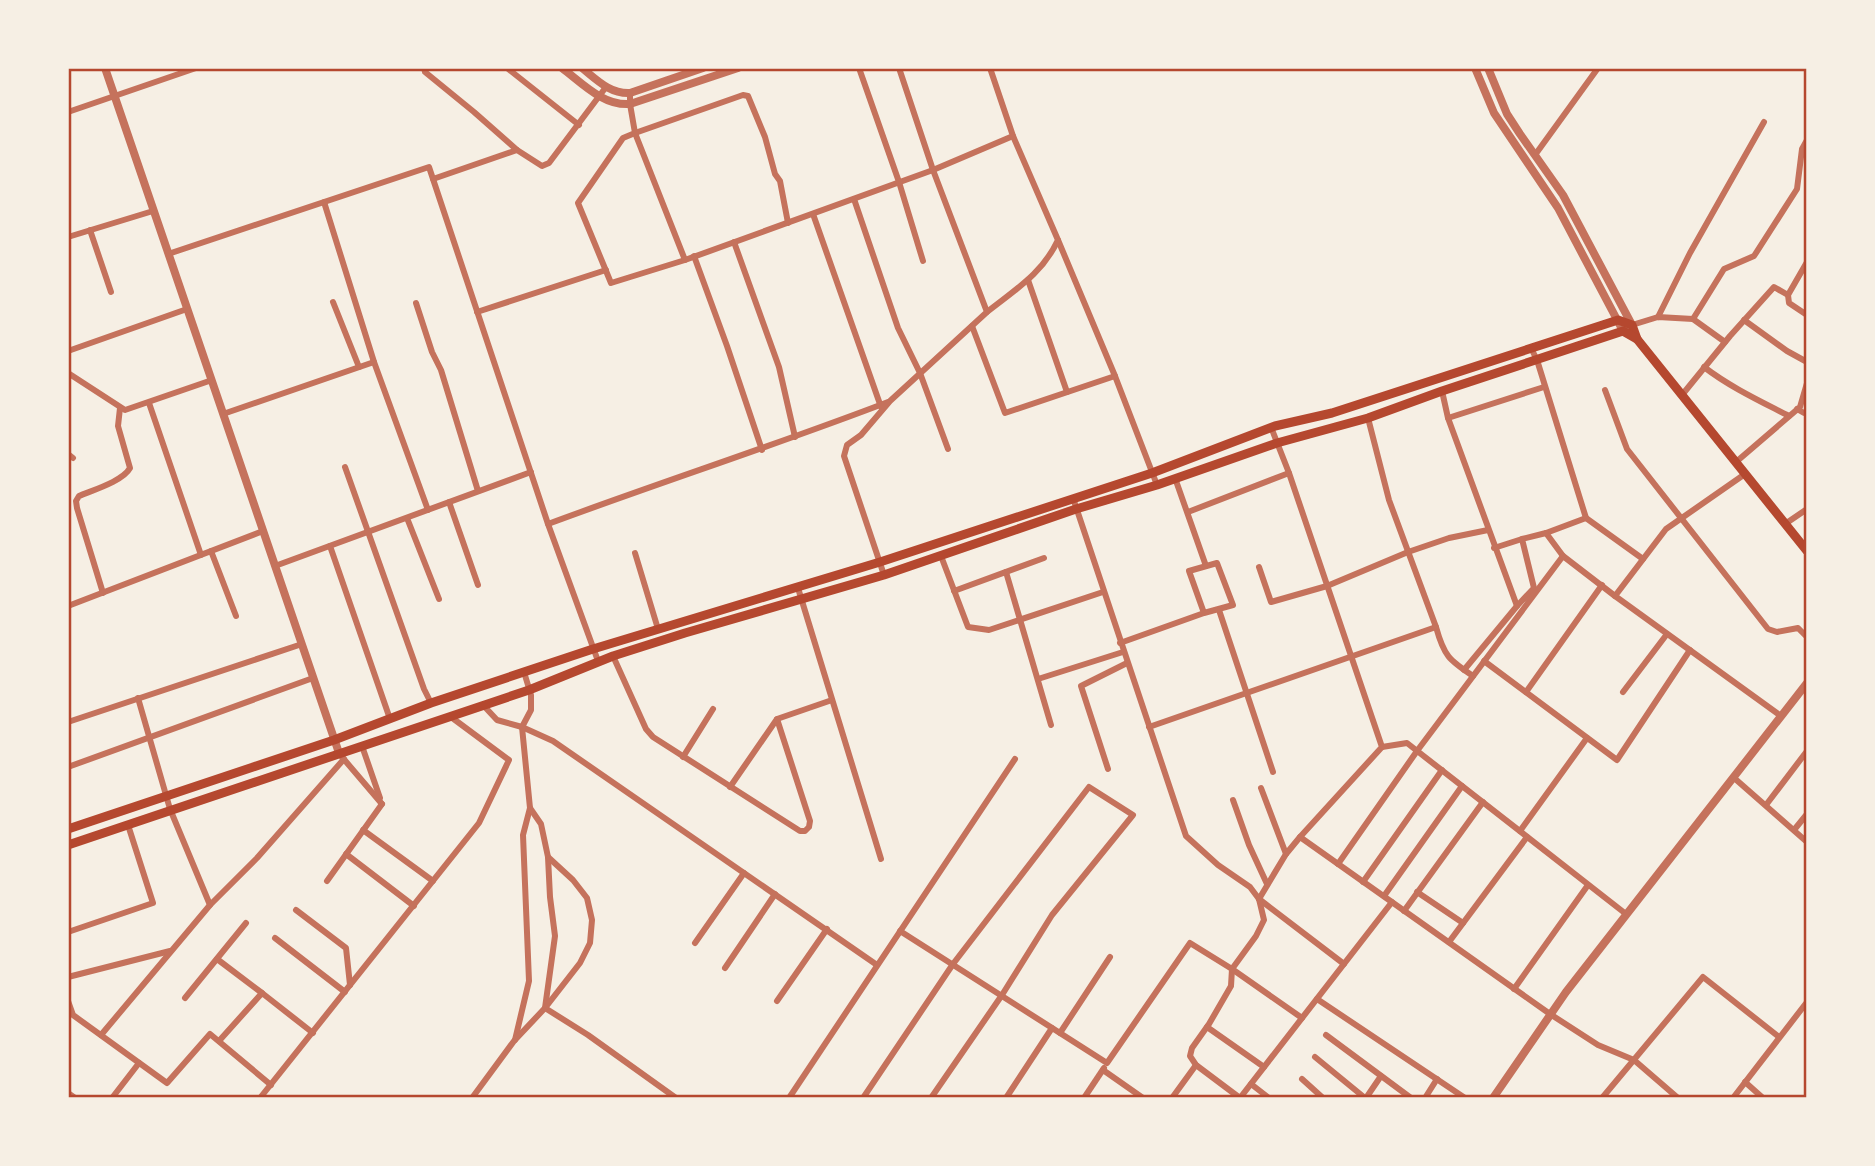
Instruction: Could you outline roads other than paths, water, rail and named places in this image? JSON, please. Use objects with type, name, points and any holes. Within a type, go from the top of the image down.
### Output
[{"type":"main road","points":[[68,829],[593,649],[880,562],[1152,473],[1271,428],[1332,414],[1618,320],[1632,325],[1637,339],[1807,551]]},
{"type":"main road","points":[[68,845],[341,756],[362,746],[529,690],[613,656],[884,575],[1277,443],[1368,418],[1623,331],[1637,339]]},
{"type":"street","points":[[105,68],[334,740],[341,756],[382,804]]},
{"type":"street","points":[[68,112],[196,68]]},
{"type":"street","points":[[424,68],[425,72],[517,150],[542,166],[549,163],[606,87]]},
{"type":"street","points":[[507,68],[579,125]]},
{"type":"street","points":[[562,68],[600,97],[630,104],[738,68]]},
{"type":"street","points":[[582,68],[606,87],[630,93],[702,68]]},
{"type":"street","points":[[593,77],[598,68]]},
{"type":"street","points":[[859,68],[923,261]]},
{"type":"street","points":[[899,68],[933,170],[988,312]]},
{"type":"street","points":[[990,68],[1013,136],[1115,376],[1157,485]]},
{"type":"street","points":[[1475,68],[1494,113],[1558,208],[1623,331],[1632,325],[1658,317],[1693,319],[1725,342]]},
{"type":"street","points":[[1488,68],[1507,114],[1563,195],[1632,325]]},
{"type":"street","points":[[1535,155],[1598,68]]},
{"type":"street","points":[[630,93],[635,132],[685,260]]},
{"type":"street","points":[[788,223],[780,181],[775,174],[765,137],[748,96],[743,95],[623,138],[578,202],[611,283],[685,260],[694,256],[788,223],[813,214],[933,170],[1013,136]]},
{"type":"street","points":[[1658,317],[1690,253],[1764,122]]},
{"type":"street","points":[[1693,319],[1724,269],[1754,256],[1790,200],[1797,189],[1802,149],[1807,141]]},
{"type":"street","points":[[433,179],[517,150]]},
{"type":"street","points":[[168,254],[429,167],[548,524],[598,661]]},
{"type":"street","points":[[853,199],[898,328],[920,373],[948,449]]},
{"type":"street","points":[[324,202],[374,362],[428,510]]},
{"type":"street","points":[[68,237],[153,211]]},
{"type":"street","points":[[813,214],[881,408]]},
{"type":"street","points":[[90,230],[111,292]]},
{"type":"street","points":[[884,575],[844,456],[847,445],[861,435],[881,408],[988,312],[1028,281],[1052,252],[1058,240]]},
{"type":"street","points":[[734,242],[779,367],[795,437]]},
{"type":"street","points":[[694,256],[762,450]]},
{"type":"street","points":[[1807,262],[1788,295],[1789,303],[1807,316]]},
{"type":"street","points":[[477,312],[606,270]]},
{"type":"street","points":[[1028,281],[1067,392]]},
{"type":"street","points":[[1682,395],[1774,287],[1788,295]]},
{"type":"street","points":[[333,302],[359,367]]},
{"type":"street","points":[[416,303],[432,352],[441,370],[478,491]]},
{"type":"street","points":[[68,351],[187,309]]},
{"type":"street","points":[[1744,320],[1807,362]]},
{"type":"street","points":[[972,326],[1005,413],[1115,376]]},
{"type":"street","points":[[1531,348],[1586,518],[1643,559]]},
{"type":"street","points":[[223,414],[374,362]]},
{"type":"street","points":[[1704,367],[1747,395],[1789,416]]},
{"type":"street","points":[[68,373],[120,408],[129,409],[212,380]]},
{"type":"street","points":[[1736,462],[1800,407],[1807,383]]},
{"type":"street","points":[[1448,418],[1544,387]]},
{"type":"street","points":[[1605,390],[1627,449],[1769,629],[1777,632],[1798,628],[1807,637]]},
{"type":"street","points":[[1441,391],[1448,418],[1517,606]]},
{"type":"street","points":[[149,403],[201,555]]},
{"type":"street","points":[[103,593],[76,500],[79,496],[129,472],[118,426],[120,408]]},
{"type":"street","points":[[548,524],[881,408]]},
{"type":"street","points":[[1797,409],[1807,412]]},
{"type":"street","points":[[1368,418],[1389,500],[1441,646],[1446,655],[1473,676]]},
{"type":"street","points":[[1271,428],[1289,473],[1382,747]]},
{"type":"street","points":[[345,467],[431,704]]},
{"type":"street","points":[[275,566],[531,472]]},
{"type":"street","points":[[1188,512],[1289,473]]},
{"type":"street","points":[[1615,596],[1666,529],[1745,474]]},
{"type":"street","points":[[1175,478],[1206,566]]},
{"type":"street","points":[[1073,498],[1186,836],[1219,865],[1250,887],[1259,899],[1344,964]]},
{"type":"street","points":[[449,502],[478,585]]},
{"type":"street","points":[[1785,524],[1807,509]]},
{"type":"street","points":[[407,518],[439,599]]},
{"type":"street","points":[[1494,548],[1586,518]]},
{"type":"street","points":[[1259,567],[1271,602],[1327,586],[1449,538],[1488,530]]},
{"type":"street","points":[[68,606],[263,531]]},
{"type":"street","points":[[1546,533],[1563,556],[1781,716]]},
{"type":"street","points":[[1464,670],[1534,588],[1522,539]]},
{"type":"street","points":[[330,546],[390,719]]},
{"type":"street","points":[[211,551],[236,616]]},
{"type":"street","points":[[635,553],[657,629]]},
{"type":"street","points":[[941,556],[968,627],[989,631],[1103,592]]},
{"type":"street","points":[[1338,864],[1417,751],[1563,556]]},
{"type":"street","points":[[954,591],[1044,558]]},
{"type":"street","points":[[1121,643],[1233,605],[1217,563],[1189,571],[1203,613]]},
{"type":"street","points":[[1006,572],[1051,724]]},
{"type":"street","points":[[1526,692],[1602,585]]},
{"type":"street","points":[[797,588],[881,859]]},
{"type":"street","points":[[1219,610],[1272,772]]},
{"type":"street","points":[[1149,727],[1436,627]]},
{"type":"street","points":[[1623,692],[1667,634]]},
{"type":"street","points":[[68,722],[302,644]]},
{"type":"street","points":[[1484,661],[1617,760],[1690,650]]},
{"type":"street","points":[[1038,679],[1123,652]]},
{"type":"street","points":[[613,656],[646,729],[653,737],[800,831],[805,831],[810,821],[777,719]]},
{"type":"street","points":[[1108,769],[1081,686],[1127,663]]},
{"type":"street","points":[[514,1041],[529,981],[523,835],[530,808],[522,727],[531,710],[524,672]]},
{"type":"street","points":[[68,767],[313,678]]},
{"type":"street","points":[[1493,1098],[1550,1014],[1807,683]]},
{"type":"street","points":[[138,698],[170,810],[210,905]]},
{"type":"street","points":[[730,787],[777,719],[832,700]]},
{"type":"street","points":[[483,705],[497,720],[546,736],[877,965]]},
{"type":"street","points":[[683,757],[713,709]]},
{"type":"street","points":[[260,1098],[479,823],[509,760],[451,717]]},
{"type":"street","points":[[1520,831],[1587,738]]},
{"type":"street","points":[[1392,902],[1240,1098],[1196,1065],[1190,1053],[1231,986],[1232,969],[1264,920],[1259,899],[1267,884],[1300,837],[1382,747],[1407,743],[1626,914]]},
{"type":"street","points":[[362,746],[382,804]]},
{"type":"street","points":[[1766,805],[1807,751]]},
{"type":"street","points":[[101,1035],[210,905],[257,858],[341,756]]},
{"type":"street","points":[[789,1098],[1014,759]]},
{"type":"street","points":[[1363,882],[1442,770]]},
{"type":"street","points":[[1733,777],[1807,842]]},
{"type":"street","points":[[1384,896],[1462,786]]},
{"type":"street","points":[[863,1098],[953,964],[1089,787],[1133,815],[1052,915],[1002,995],[931,1098]]},
{"type":"street","points":[[1261,788],[1286,854]]},
{"type":"street","points":[[1233,800],[1267,884]]},
{"type":"street","points":[[1404,911],[1483,802]]},
{"type":"street","points":[[327,881],[382,804]]},
{"type":"street","points":[[530,808],[541,824],[548,858],[555,936],[545,1008]]},
{"type":"street","points":[[1794,830],[1807,814]]},
{"type":"street","points":[[68,932],[153,903],[128,825]]},
{"type":"street","points":[[363,830],[433,881]]},
{"type":"street","points":[[1300,837],[1550,1014],[1598,1045],[1634,1060],[1678,1098]]},
{"type":"street","points":[[1449,942],[1527,837]]},
{"type":"street","points":[[346,854],[414,905]]},
{"type":"street","points":[[472,1098],[514,1041],[545,1008],[580,963],[590,943],[592,920],[587,898],[573,880],[548,858]]},
{"type":"street","points":[[695,943],[744,873]]},
{"type":"street","points":[[1514,989],[1588,885]]},
{"type":"street","points":[[1417,892],[1463,923]]},
{"type":"street","points":[[725,968],[775,894]]},
{"type":"street","points":[[296,910],[346,948],[348,989]]},
{"type":"street","points":[[185,998],[246,923]]},
{"type":"street","points":[[777,1001],[827,929]]},
{"type":"street","points":[[900,931],[1060,1033],[1143,1098]]},
{"type":"street","points":[[275,938],[348,989]]},
{"type":"street","points":[[1084,1098],[1191,943],[1302,1018]]},
{"type":"street","points":[[68,978],[172,951]]},
{"type":"street","points":[[1060,1033],[1110,957]]},
{"type":"street","points":[[216,959],[313,1032]]},
{"type":"street","points":[[1602,1098],[1703,977],[1779,1037]]},
{"type":"street","points":[[219,1041],[262,993]]},
{"type":"street","points":[[1317,999],[1465,1098]]},
{"type":"street","points":[[68,1001],[70,1017],[101,1035],[167,1083],[210,1034],[271,1085]]},
{"type":"street","points":[[1733,1098],[1807,1002]]},
{"type":"street","points":[[545,1008],[676,1098]]},
{"type":"street","points":[[1207,1027],[1264,1067]]},
{"type":"street","points":[[1006,1098],[1052,1028]]},
{"type":"street","points":[[1326,1035],[1411,1098]]},
{"type":"street","points":[[1315,1057],[1365,1098],[1381,1076]]},
{"type":"street","points":[[112,1098],[139,1063]]},
{"type":"street","points":[[1172,1098],[1196,1065]]},
{"type":"street","points":[[1302,1079],[1323,1098]]},
{"type":"street","points":[[1425,1098],[1437,1079]]},
{"type":"street","points":[[1745,1082],[1763,1098]]},
{"type":"street","points":[[1251,1084],[1269,1098]]},
{"type":"street","points":[[1397,1098],[1402,1091]]},
{"type":"street","points":[[68,1093],[75,1098]]}]
